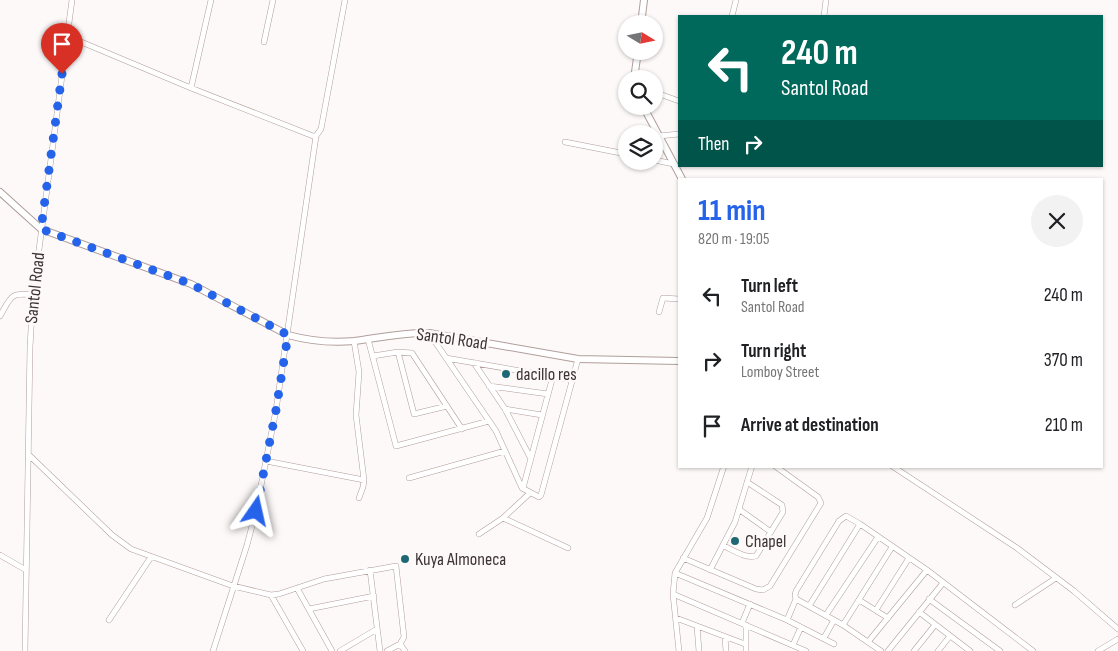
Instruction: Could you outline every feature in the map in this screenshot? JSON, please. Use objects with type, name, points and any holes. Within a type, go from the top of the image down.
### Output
[{"type":"street","points":[[41,229],[72,0]]},
{"type":"street","points":[[191,88],[211,0]]},
{"type":"street","points":[[264,42],[273,0]]},
{"type":"street","points":[[214,651],[247,545],[266,461],[288,335],[316,136],[321,128],[345,0]]},
{"type":"street","points":[[642,15],[644,0]]},
{"type":"street","points":[[732,15],[736,0]]},
{"type":"street","points":[[824,15],[826,0]]},
{"type":"street","points":[[67,36],[191,88],[316,136]]},
{"type":"street","points":[[663,95],[678,100]]},
{"type":"street","points":[[663,136],[678,134]]},
{"type":"street","points":[[565,142],[618,152]]},
{"type":"street","points":[[663,143],[681,178]]},
{"type":"street","points":[[663,162],[674,164]]},
{"type":"street","points":[[1,195],[41,229]]},
{"type":"street","name":"Santol Road","points":[[25,651],[30,347],[33,295],[41,229],[191,284],[288,335],[314,340],[354,341],[404,333],[428,333],[578,359],[678,361]]},
{"type":"street","points":[[0,316],[8,302],[16,294],[33,295]]},
{"type":"street","points":[[659,312],[663,298],[678,299]]},
{"type":"street","points":[[428,333],[489,421],[506,451],[522,488],[539,497],[578,359]]},
{"type":"street","points":[[368,338],[396,446],[489,421]]},
{"type":"street","points":[[354,341],[359,364],[355,407],[364,480],[364,487],[359,498]]},
{"type":"street","points":[[373,356],[398,352],[412,353],[462,429]]},
{"type":"street","points":[[398,352],[414,414],[447,406]]},
{"type":"street","points":[[446,358],[573,380]]},
{"type":"street","points":[[474,363],[505,409],[530,457]]},
{"type":"street","points":[[522,488],[553,376]]},
{"type":"street","points":[[488,386],[548,394]]},
{"type":"street","points":[[505,409],[542,415]]},
{"type":"street","points":[[409,478],[506,451]]},
{"type":"street","points":[[29,455],[112,534],[131,548],[233,586],[271,595],[324,579],[395,566],[397,568],[404,637],[400,644],[388,651]]},
{"type":"street","points":[[266,461],[364,480]]},
{"type":"street","points":[[680,651],[673,594],[675,573],[707,518],[723,468]]},
{"type":"street","points":[[710,570],[724,546],[740,510],[751,468]]},
{"type":"street","points":[[683,558],[756,589],[766,589],[770,586],[821,503],[820,499],[778,468]]},
{"type":"street","points":[[895,468],[1017,548],[1118,629]]},
{"type":"street","points":[[724,546],[746,556],[754,556],[783,512],[783,507],[747,482]]},
{"type":"street","points":[[478,534],[503,518],[530,493]]},
{"type":"street","points":[[740,510],[771,532]]},
{"type":"street","points":[[786,620],[796,599],[796,591],[840,521],[844,516],[848,516],[927,570],[1033,651]]},
{"type":"street","points":[[503,518],[568,548]]},
{"type":"street","points":[[809,606],[860,524]]},
{"type":"street","points":[[826,616],[878,536]]},
{"type":"street","points":[[843,625],[892,547]]},
{"type":"street","points":[[0,555],[26,570]]},
{"type":"street","points":[[109,620],[151,557]]},
{"type":"street","points":[[876,610],[909,558]]},
{"type":"street","points":[[370,570],[380,651]]},
{"type":"street","points":[[868,642],[927,570]]},
{"type":"street","points":[[675,573],[786,620],[834,644]]},
{"type":"street","points":[[1015,605],[1056,578]]},
{"type":"street","points":[[888,651],[943,583]]},
{"type":"street","points":[[297,588],[332,651]]},
{"type":"street","points":[[673,594],[806,651]]},
{"type":"street","points":[[271,595],[303,651]]},
{"type":"street","points":[[309,609],[374,596]]},
{"type":"street","points":[[796,599],[843,625],[881,651]]},
{"type":"street","points":[[930,599],[1000,651]]},
{"type":"street","points":[[859,600],[888,618]]},
{"type":"street","points":[[746,651],[744,624],[750,604]]},
{"type":"street","points":[[919,612],[970,651]]},
{"type":"street","points":[[676,618],[745,644]]},
{"type":"street","points":[[824,638],[834,620]]},
{"type":"street","points":[[914,651],[935,625]]},
{"type":"street","points":[[696,626],[699,651]]},
{"type":"street","points":[[793,645],[801,627]]},
{"type":"street","points":[[340,651],[377,629]]},
{"type":"street","points":[[938,651],[950,636]]},
{"type":"street","points":[[725,637],[726,651]]},
{"type":"street","points":[[1098,651],[1118,639]]},
{"type":"street","points":[[400,644],[405,651]]},
{"type":"place","name":"dacillo res","points":[[506,374]]},
{"type":"place","name":"Chapel","points":[[735,541]]},
{"type":"place","name":"Kuya Almoneca","points":[[405,559]]},
{"type":"route","points":[[62,74],[41,229],[191,284],[288,335],[276,410],[256,511]]}]
